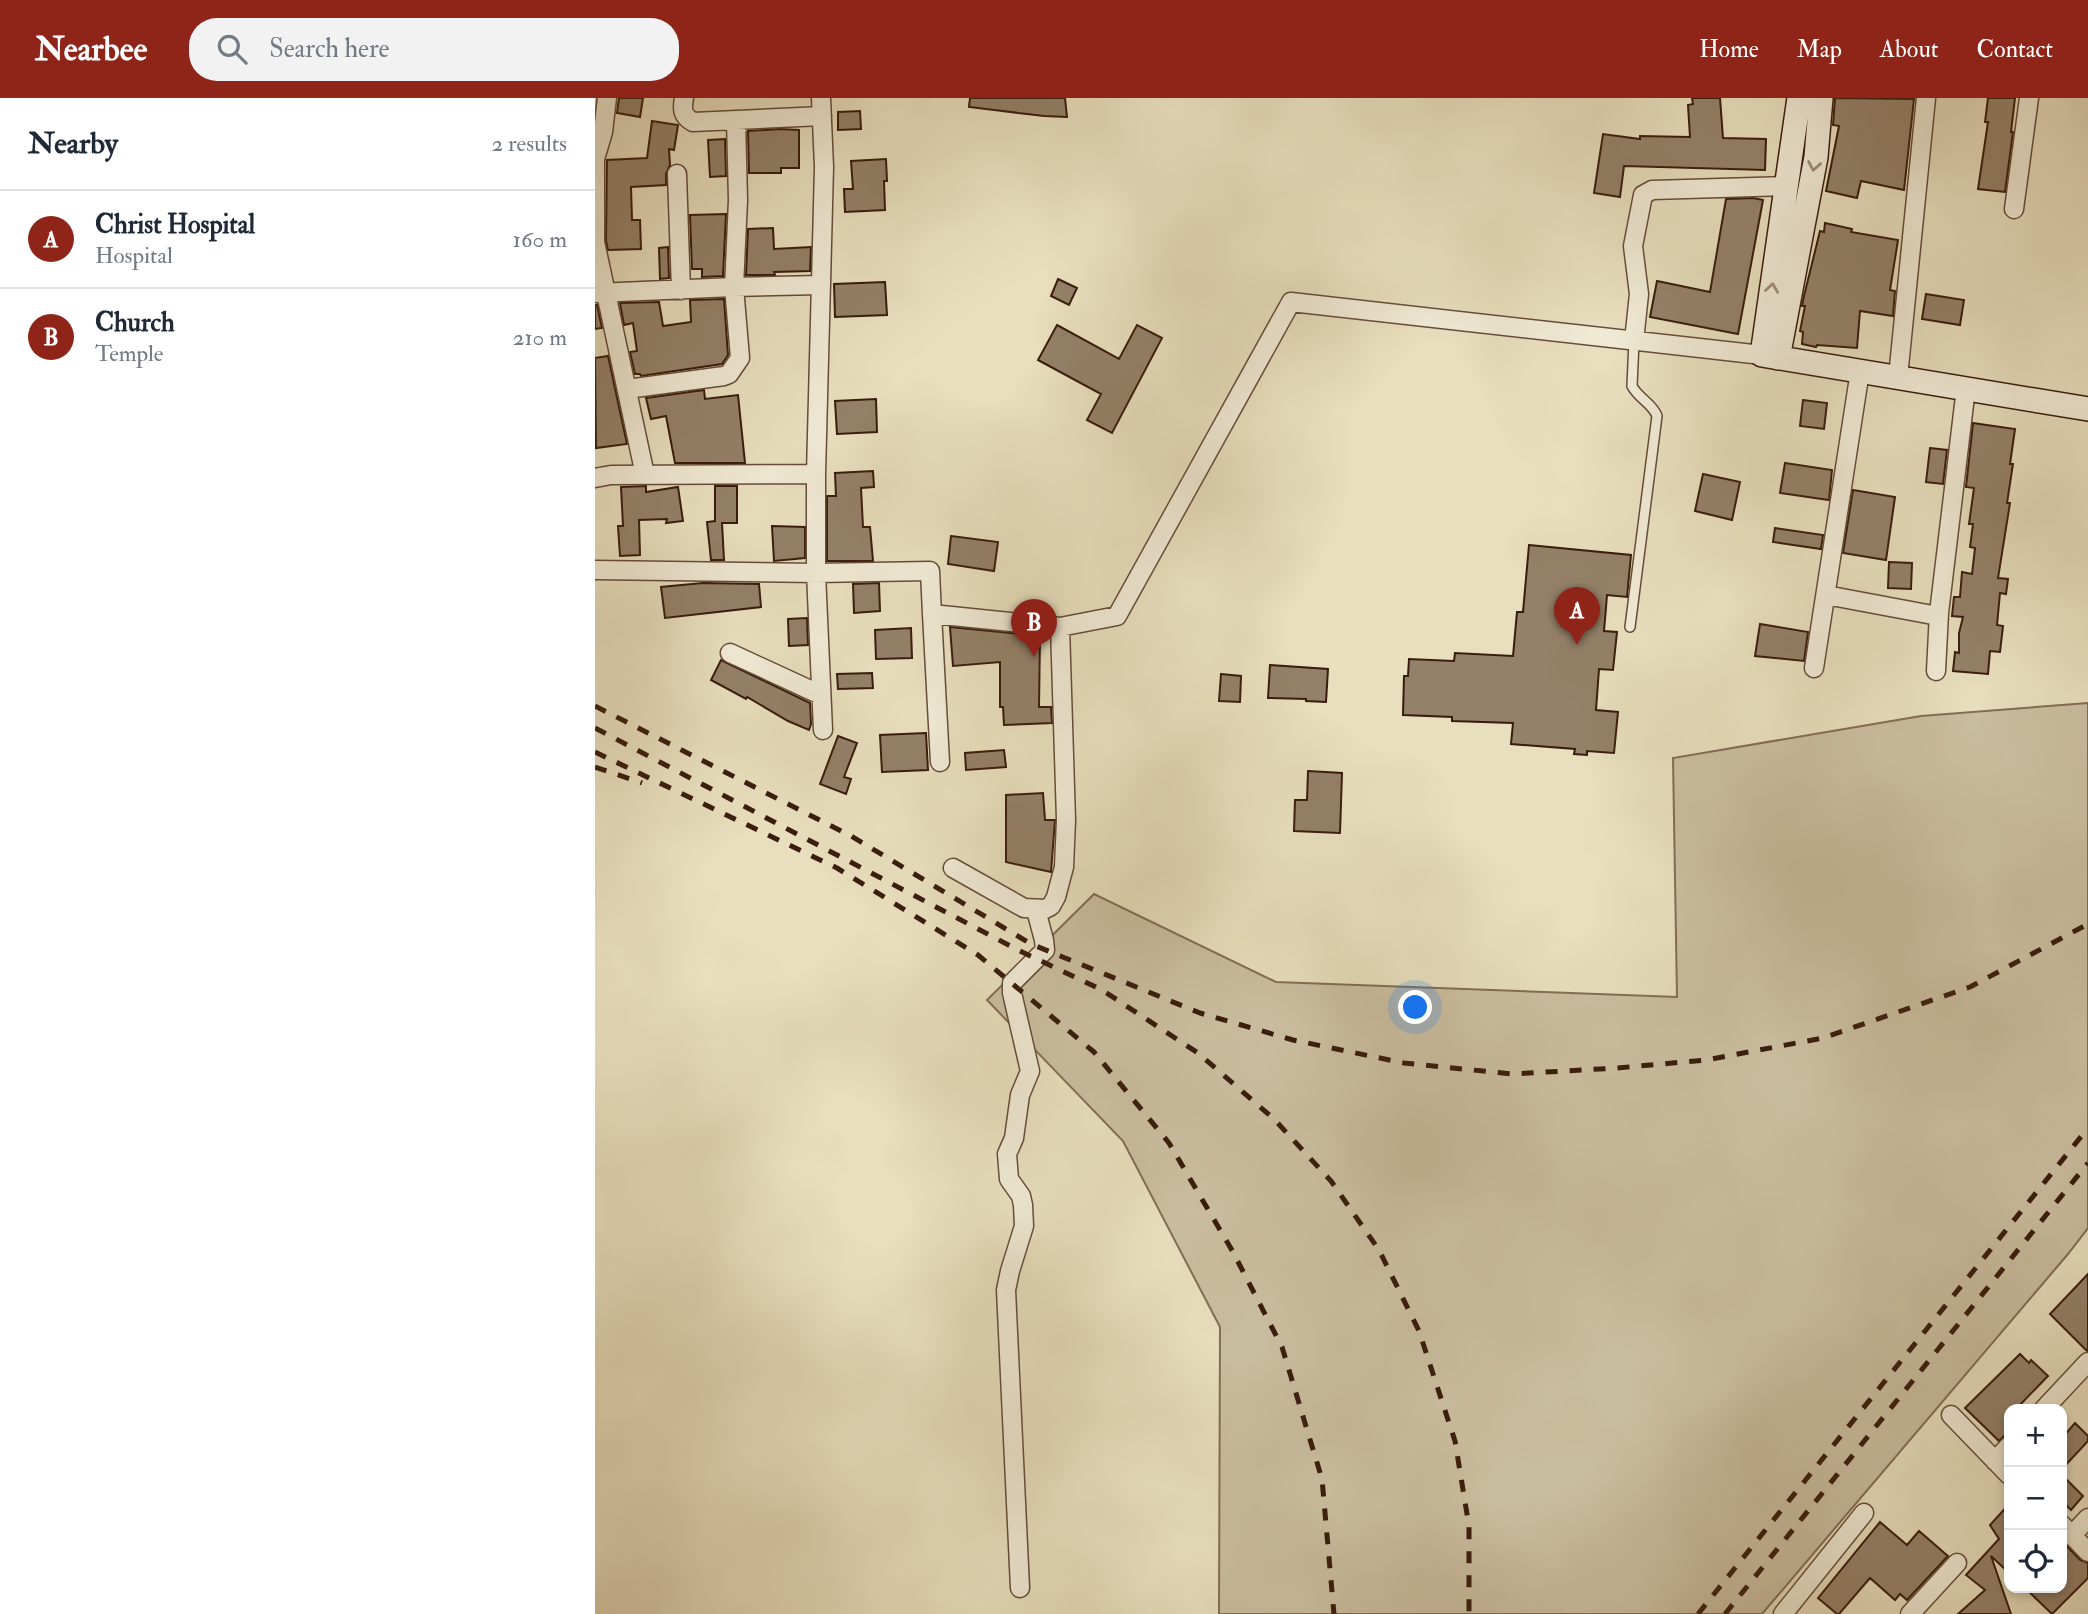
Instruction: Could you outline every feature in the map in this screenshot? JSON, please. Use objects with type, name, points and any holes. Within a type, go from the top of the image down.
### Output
[{"type":"street","points":[[607,98],[603,132],[595,159],[595,242],[601,293],[627,389],[645,475]]},
{"type":"street","points":[[684,98],[684,115],[693,122],[822,116]]},
{"type":"street","points":[[821,98],[824,167],[816,573],[823,730]]},
{"type":"street","points":[[1770,357],[1786,186],[1799,98]]},
{"type":"street","points":[[1770,357],[1816,157],[1821,98]]},
{"type":"street","points":[[1898,377],[1926,98]]},
{"type":"street","points":[[2014,209],[2029,98]]},
{"type":"street","points":[[627,389],[724,376],[729,374],[740,358],[734,287],[738,200],[736,120]]},
{"type":"street","points":[[677,174],[681,290]]},
{"type":"street","points":[[1634,341],[1639,294],[1633,246],[1643,195],[1652,190],[1786,186]]},
{"type":"street","points":[[601,293],[821,285]]},
{"type":"street","points":[[932,614],[1060,627],[1117,615],[1291,302],[1770,357],[2088,409]]},
{"type":"street","points":[[1814,668],[1860,371]]},
{"type":"street","points":[[1937,671],[1938,616],[1965,388]]},
{"type":"street","points":[[595,478],[816,474]]},
{"type":"street","points":[[595,570],[816,573],[930,571],[940,762]]},
{"type":"street","points":[[1826,596],[1938,616]]},
{"type":"street","points":[[953,868],[1024,908],[1036,910],[1051,906],[1056,897],[1064,867],[1066,780],[1060,627]]},
{"type":"street","points":[[730,653],[821,695]]},
{"type":"street","points":[[1020,1588],[1006,1290],[1024,1226],[1021,1196],[1009,1179],[1007,1154],[1014,1138],[1020,1095],[1030,1071],[1012,983],[1045,950],[1036,910]]},
{"type":"street","points":[[2049,1404],[2088,1362]]},
{"type":"street","points":[[1951,1415],[2004,1470]]},
{"type":"street","points":[[1995,1461],[2004,1451]]},
{"type":"street","points":[[1783,1614],[1864,1513]]},
{"type":"street","points":[[2088,1518],[2067,1530],[2088,1552]]},
{"type":"street","points":[[1910,1614],[1957,1563]]},
{"type":"lane","points":[[1630,627],[1657,416],[1632,386],[1634,341]]},
{"type":"shaded area","points":[[2088,703],[2088,1228],[1762,1614],[1219,1614],[1220,1327],[1123,1141],[987,1000],[1094,894],[1276,982],[1677,997],[1673,758],[1921,716]]},
{"type":"building","points":[[619,98],[643,98],[640,117],[617,113]]},
{"type":"building","points":[[970,98],[1065,98],[1067,117],[969,107]]},
{"type":"building","points":[[1692,98],[1720,98],[1723,138],[1766,139],[1765,170],[1624,166],[1620,197],[1594,193],[1603,134],[1640,139],[1640,136],[1690,137],[1688,105],[1693,104]]},
{"type":"building","points":[[1835,98],[1914,99],[1904,190],[1861,181],[1857,198],[1826,191],[1839,126],[1833,125]]},
{"type":"building","points":[[1988,98],[2015,98],[2005,192],[1978,189],[1988,122],[1985,122]]},
{"type":"building","points":[[860,111],[861,129],[838,130],[838,112]]},
{"type":"building","points":[[652,121],[678,125],[674,150],[669,149],[670,165],[666,174],[666,185],[631,187],[632,220],[640,220],[641,249],[608,250],[607,160],[647,158]]},
{"type":"building","points":[[799,130],[799,168],[781,168],[781,173],[749,173],[748,131]]},
{"type":"building","points":[[725,139],[726,176],[710,177],[708,140]]},
{"type":"building","points":[[886,159],[885,210],[845,212],[844,189],[853,189],[851,161]]},
{"type":"building","points":[[1726,199],[1763,200],[1738,334],[1650,317],[1657,281],[1710,292]]},
{"type":"building","points":[[726,214],[723,276],[702,277],[702,269],[692,269],[690,215]]},
{"type":"building","points":[[1825,223],[1852,229],[1851,232],[1898,240],[1890,290],[1895,291],[1893,316],[1860,311],[1857,348],[1802,344],[1803,332],[1800,331],[1805,306],[1802,306],[1820,231],[1824,232]]},
{"type":"building","points":[[773,228],[774,249],[811,247],[810,271],[746,275],[748,229]]},
{"type":"building","points":[[668,247],[669,278],[660,279],[659,248]]},
{"type":"building","points":[[1058,279],[1077,288],[1069,305],[1051,296]]},
{"type":"building","points":[[885,282],[887,315],[835,317],[834,284]]},
{"type":"building","points":[[1926,294],[1964,300],[1960,325],[1922,319]]},
{"type":"building","points":[[724,299],[728,355],[722,364],[641,376],[635,374],[630,352],[637,351],[633,323],[624,325],[620,303],[659,302],[663,326],[691,322],[690,300]]},
{"type":"building","points":[[597,305],[602,328],[595,329]]},
{"type":"building","points":[[1057,325],[1119,359],[1137,325],[1162,338],[1112,433],[1087,420],[1101,394],[1038,360]]},
{"type":"building","points":[[608,356],[627,444],[596,448],[595,358]]},
{"type":"building","points":[[704,390],[705,399],[738,395],[745,463],[675,463],[666,416],[651,419],[646,398]]},
{"type":"building","points":[[876,399],[877,432],[837,434],[835,401]]},
{"type":"building","points":[[1803,400],[1827,403],[1824,429],[1800,426]]},
{"type":"building","points":[[1973,423],[2015,429],[2007,503],[2010,503],[1998,578],[2008,579],[2006,594],[2000,593],[1997,625],[2003,626],[2000,652],[1990,651],[1988,674],[1953,671],[1955,652],[1959,653],[1959,633],[1963,617],[1952,616],[1954,597],[1960,597],[1962,572],[1972,574],[1975,548],[1970,547],[1973,524],[1969,524],[1974,488],[1966,487]]},
{"type":"building","points":[[1930,448],[1947,450],[1943,484],[1926,482]]},
{"type":"building","points":[[1785,463],[1832,470],[1829,500],[1780,493]]},
{"type":"building","points":[[873,471],[874,487],[861,488],[863,527],[870,527],[873,561],[827,561],[827,496],[836,496],[835,473]]},
{"type":"building","points":[[1703,474],[1740,482],[1732,520],[1695,511]]},
{"type":"building","points":[[646,486],[646,492],[678,487],[683,521],[666,523],[667,519],[639,520],[640,555],[620,556],[618,526],[623,526],[621,487]]},
{"type":"building","points":[[715,486],[737,486],[737,523],[722,523],[724,560],[711,560],[707,522],[715,521]]},
{"type":"building","points":[[1853,490],[1895,497],[1886,560],[1843,553]]},
{"type":"building","points":[[772,526],[805,527],[805,558],[774,561]]},
{"type":"building","points":[[1775,528],[1823,535],[1821,549],[1773,542]]},
{"type":"building","points":[[951,536],[998,542],[994,571],[948,564]]},
{"type":"building","points":[[1529,545],[1631,555],[1627,597],[1607,595],[1604,631],[1617,632],[1613,670],[1599,669],[1596,710],[1618,712],[1614,753],[1587,751],[1587,755],[1574,754],[1575,749],[1511,744],[1513,723],[1452,721],[1452,717],[1403,715],[1404,676],[1408,676],[1409,659],[1454,661],[1455,653],[1513,656],[1517,612],[1523,612]]},
{"type":"building","points":[[1889,562],[1912,563],[1911,589],[1888,588]]},
{"type":"building","points":[[703,583],[759,584],[761,607],[665,618],[661,587]]},
{"type":"building","points":[[879,583],[880,611],[854,613],[853,584]]},
{"type":"building","points":[[807,618],[808,645],[789,646],[788,619]]},
{"type":"building","points":[[1760,624],[1808,632],[1804,661],[1755,656]]},
{"type":"building","points":[[950,627],[1040,636],[1039,707],[1051,707],[1052,723],[1004,725],[1003,707],[1000,707],[1000,662],[953,666]]},
{"type":"building","points":[[911,628],[912,658],[876,659],[875,630]]},
{"type":"building","points":[[721,660],[810,703],[809,730],[711,680]]},
{"type":"building","points":[[1270,665],[1328,669],[1326,702],[1268,698]]},
{"type":"building","points":[[872,673],[873,688],[838,689],[837,674]]},
{"type":"building","points":[[1221,674],[1241,676],[1240,702],[1219,701]]},
{"type":"building","points":[[926,733],[928,770],[882,772],[880,735]]},
{"type":"building","points":[[838,736],[857,743],[844,777],[851,779],[846,794],[820,784]]},
{"type":"building","points":[[1004,750],[1006,767],[966,770],[965,753]]},
{"type":"building","points":[[1308,771],[1342,773],[1340,833],[1294,831],[1295,800],[1307,800]]},
{"type":"building","points":[[1043,793],[1045,820],[1055,820],[1051,872],[1006,862],[1006,795]]},
{"type":"building","points":[[2088,1274],[2088,1351],[2087,1351],[2050,1314]]},
{"type":"building","points":[[2020,1354],[2048,1376],[2021,1404],[2004,1404],[2004,1436],[1999,1441],[1965,1408]]},
{"type":"building","points":[[2075,1423],[2088,1436],[2088,1441],[2067,1464],[2067,1432]]},
{"type":"building","points":[[2067,1480],[2083,1496],[2071,1510],[2067,1506]]},
{"type":"building","points":[[2004,1510],[2004,1568],[1991,1556],[2011,1614],[1958,1614],[1985,1590],[1966,1575],[1999,1539],[1990,1525]]},
{"type":"building","points":[[1880,1522],[1907,1545],[1919,1531],[1948,1556],[1907,1600],[1900,1594],[1895,1600],[1870,1578],[1837,1614],[1818,1598]]},
{"type":"building","points":[[2067,1546],[2080,1560],[2088,1563],[2088,1578],[2052,1614],[2030,1593],[2067,1593]]},
{"type":"railway","points":[[595,706],[851,836],[1031,944],[1200,1013],[1293,1040],[1404,1063],[1512,1074],[1617,1068],[1706,1060],[1823,1038],[1970,987],[2088,924]]},
{"type":"railway","points":[[595,728],[1020,951],[1102,990],[1198,1053],[1274,1119],[1331,1181],[1379,1250],[1419,1331],[1455,1441],[1469,1526],[1469,1614]]},
{"type":"railway","points":[[595,752],[837,868],[978,955],[1094,1052],[1169,1143],[1233,1252],[1282,1347],[1322,1479],[1334,1614]]},
{"type":"railway","points":[[595,767],[642,783]]},
{"type":"railway","points":[[1698,1614],[2088,1128]]},
{"type":"railway","points":[[1725,1614],[2088,1163]]},
{"type":"place","name":"Christ Hospital","points":[[1577,645]]},
{"type":"place","name":"Church","points":[[1034,657]]}]
